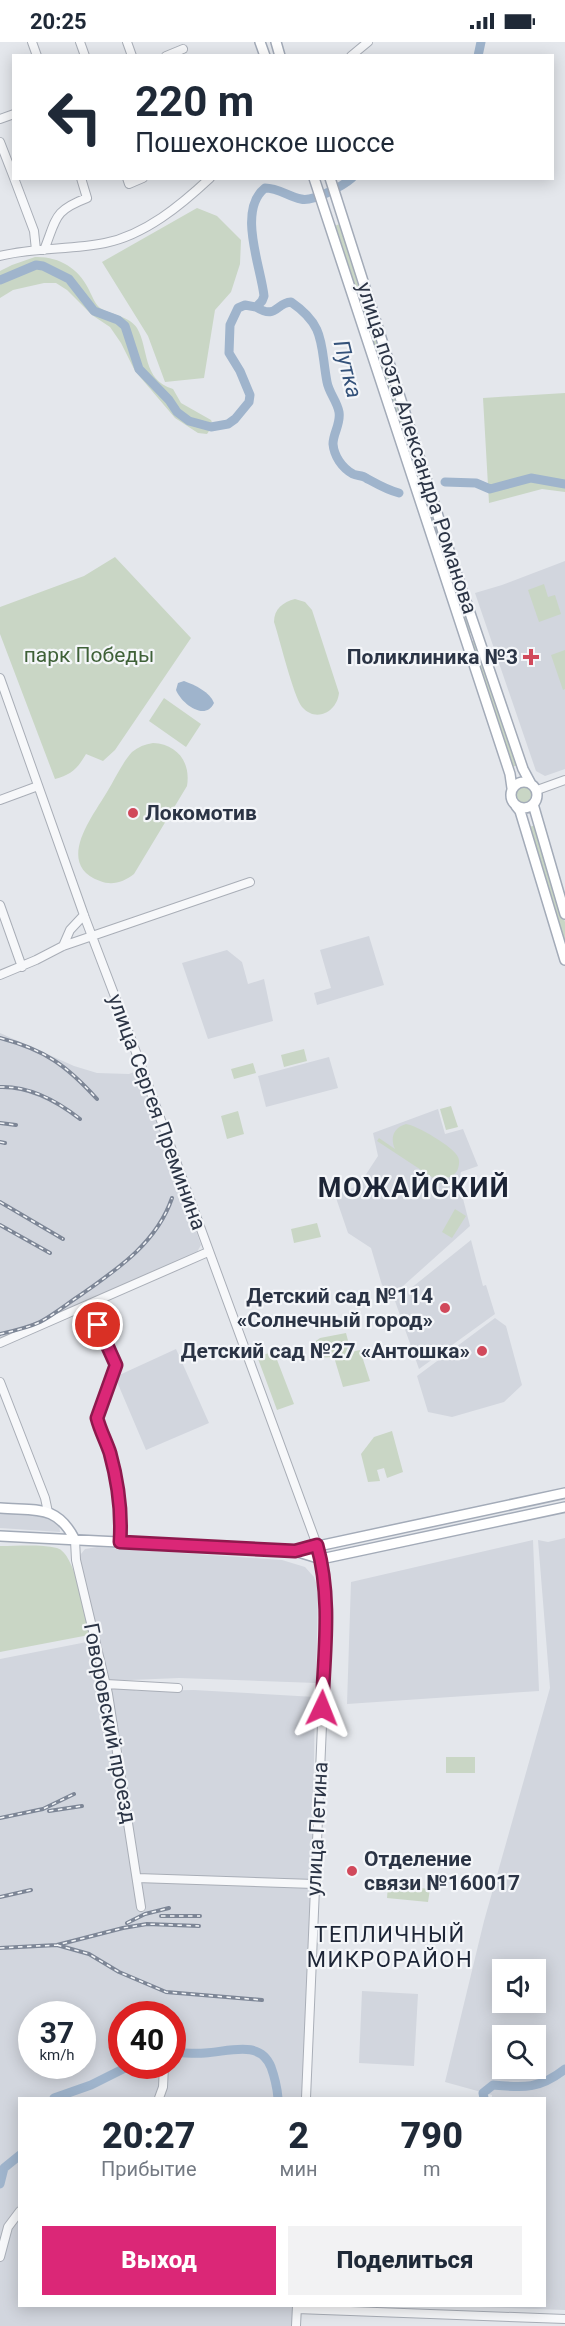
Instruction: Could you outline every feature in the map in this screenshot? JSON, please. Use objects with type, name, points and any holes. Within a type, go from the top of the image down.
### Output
[{"type":"main road","name":"улица поэта Александра Романова","points":[[315,180],[510,774],[512,788]]},
{"type":"main road","name":"улица поэта Александра Романова","points":[[331,180],[453,563],[523,769],[531,784]]},
{"type":"main road","points":[[565,914],[533,804],[537,794],[531,784],[522,782],[512,788],[511,799],[520,811],[565,960]]},
{"type":"main road","points":[[516,806],[524,808],[533,804]]},
{"type":"main road","points":[[295,1551],[565,1493]]},
{"type":"main road","points":[[0,1508],[54,1514],[65,1522],[75,1540]]},
{"type":"main road","points":[[0,1536],[295,1551],[321,1559],[565,1508]]},
{"type":"main road","points":[[425,1524],[428,1537]]},
{"type":"main road","points":[[317,1545],[321,1559]]},
{"type":"street","points":[[353,54],[368,42]]},
{"type":"street","points":[[0,142],[12,173]]},
{"type":"street","points":[[15,180],[40,250]]},
{"type":"street","points":[[40,250],[61,211],[66,206],[87,198],[82,180]]},
{"type":"street","points":[[0,256],[118,240],[142,230],[208,181]]},
{"type":"street","name":"улица Сергея Преминина","points":[[0,678],[84,915],[317,1545]]},
{"type":"street","points":[[540,789],[565,780]]},
{"type":"street","points":[[0,800],[38,786]]},
{"type":"street","points":[[0,975],[22,967],[63,946],[250,882]]},
{"type":"street","points":[[0,905],[22,967]]},
{"type":"street","points":[[63,946],[70,930],[84,915]]},
{"type":"street","points":[[0,1343],[208,1252]]},
{"type":"street","points":[[89,1305],[116,1365],[97,1418],[110,1452],[118,1492],[122,1517],[120,1542]]},
{"type":"street","points":[[0,1382],[45,1498],[48,1512]]},
{"type":"street","name":"Говоровский проезд","points":[[75,1540],[76,1560],[106,1684],[141,1907]]},
{"type":"street","name":"улица Петина","points":[[306,2097],[326,1632],[325,1582],[321,1559]]},
{"type":"street","points":[[106,1684],[178,1688]]},
{"type":"street","points":[[137,1878],[314,1884]]},
{"type":"street","points":[[159,2097],[163,2079]]},
{"type":"street","points":[[0,2256],[8,2227],[18,2214]]},
{"type":"street","points":[[296,2326],[297,2307],[565,2319]]},
{"type":"shaded area","name":"Поликлиника №3","points":[[565,561],[565,769],[545,776],[536,771],[475,593]]},
{"type":"shaded area","points":[[369,936],[384,985],[317,1005],[314,993],[331,988],[320,950]]},
{"type":"shaded area","points":[[227,950],[242,962],[248,984],[264,979],[273,1021],[208,1039],[182,963]]},
{"type":"shaded area","points":[[0,1033],[74,1066],[97,1073],[129,1074],[139,1070],[201,1245],[197,1252],[0,1340]]},
{"type":"shaded area","points":[[329,1057],[338,1088],[266,1107],[258,1076]]},
{"type":"shaded area","points":[[438,1109],[445,1134],[463,1129],[478,1166],[461,1172],[459,1183],[470,1226],[393,1295],[382,1285],[371,1248],[348,1233],[335,1195],[359,1185],[378,1156],[373,1133]]},
{"type":"shaded area","name":"Детский сад №114 «Солнечный город»","points":[[471,1240],[483,1286],[486,1285],[495,1314],[419,1369],[395,1301]]},
{"type":"shaded area","name":"Детский сад №27 «Антошка»","points":[[495,1318],[506,1326],[522,1385],[504,1402],[452,1417],[428,1412],[417,1376]]},
{"type":"shaded area","points":[[176,1349],[209,1423],[146,1450],[115,1377]]},
{"type":"shaded area","points":[[0,1512],[47,1516],[59,1524],[60,1532],[0,1528]]},
{"type":"shaded area","points":[[565,1538],[565,2310],[479,2307],[546,2307],[546,2097],[492,2097],[492,2095],[445,2082],[484,1921],[550,1688],[538,1540],[548,1542]]},
{"type":"shaded area","points":[[533,1540],[539,1691],[347,1704],[351,1582]]},
{"type":"shaded area","points":[[97,1547],[282,1560],[305,1567],[314,1577],[318,1589],[316,1683],[179,1678],[107,1681],[80,1560],[85,1549]]},
{"type":"shaded area","points":[[92,1641],[145,1906],[141,1880],[312,1887],[302,2097],[18,2097],[18,2307],[294,2307],[293,2326],[0,2326],[0,1659]]},
{"type":"shaded area","points":[[130,1685],[136,1691],[194,1690],[315,1697],[312,1881],[140,1876],[122,1749],[110,1686]]},
{"type":"shaded area","points":[[362,1991],[418,1994],[414,2066],[359,2063]]},
{"type":"green space","points":[[197,208],[217,216],[241,240],[240,264],[231,292],[215,310],[204,378],[165,382],[148,336],[102,262]]},
{"type":"green space","points":[[340,224],[474,632],[468,634],[334,226]]},
{"type":"green space","points":[[35,257],[59,261],[73,269],[84,281],[100,308],[134,324],[141,336],[151,371],[163,385],[173,389],[181,403],[211,420],[213,425],[207,434],[198,433],[175,418],[135,371],[110,327],[92,315],[67,290],[56,283],[44,283],[13,290],[0,298],[0,271]]},
{"type":"green space","points":[[565,393],[565,492],[542,489],[489,503],[483,398]]},
{"type":"green space","name":"парк Победы","points":[[115,557],[191,638],[115,750],[103,761],[86,754],[74,770],[55,779],[0,634],[0,607],[84,576]]},
{"type":"green space","points":[[544,584],[548,597],[555,595],[561,614],[539,622],[528,590]]},
{"type":"green space","points":[[295,599],[305,602],[312,610],[339,693],[330,710],[319,715],[308,712],[298,701],[274,622],[280,607]]},
{"type":"green space","points":[[476,640],[518,765],[512,767],[470,642]]},
{"type":"green space","points":[[565,650],[565,689],[563,690],[551,655]]},
{"type":"green space","points":[[164,698],[201,724],[186,747],[149,721]]},
{"type":"green space","name":"Локомотив","points":[[153,743],[169,747],[180,756],[187,769],[187,786],[134,874],[118,882],[100,881],[87,873],[80,863],[78,852],[81,839],[128,756],[139,747]]},
{"type":"green space","points":[[524,785],[531,788],[534,795],[531,802],[524,805],[517,802],[514,795],[517,788]]},
{"type":"green space","points":[[536,825],[565,922],[565,948],[529,827]]},
{"type":"green space","points":[[304,1049],[307,1061],[284,1067],[281,1055]]},
{"type":"green space","points":[[253,1063],[256,1073],[234,1079],[231,1069]]},
{"type":"green space","points":[[451,1106],[458,1127],[446,1130],[440,1109]]},
{"type":"green space","points":[[238,1111],[244,1134],[227,1139],[221,1116]]},
{"type":"green space","points":[[406,1124],[434,1137],[458,1157],[457,1171],[450,1177],[440,1179],[449,1184],[447,1187],[377,1141],[379,1138],[395,1149],[393,1141],[395,1131]]},
{"type":"green space","points":[[455,1209],[466,1216],[452,1238],[442,1232]]},
{"type":"green space","points":[[317,1223],[321,1237],[294,1243],[291,1229]]},
{"type":"green space","points":[[346,1333],[351,1352],[360,1350],[370,1381],[343,1387],[334,1357],[317,1358],[313,1343],[320,1338]]},
{"type":"green space","points":[[274,1352],[294,1404],[277,1410],[257,1356]]},
{"type":"green space","points":[[392,1431],[403,1472],[387,1478],[384,1468],[377,1470],[380,1481],[368,1482],[361,1454],[374,1437]]},
{"type":"green space","points":[[0,1546],[43,1546],[57,1548],[64,1552],[79,1587],[89,1635],[0,1652]]},
{"type":"green space","points":[[446,1757],[475,1757],[475,1773],[446,1773]]},
{"type":"green space","points":[[388,1885],[430,1889],[428,1902],[387,1898]]},
{"type":"water","points":[[184,681],[209,695],[214,703],[210,708],[199,711],[183,700],[176,690],[178,683]]},
{"type":"waterway","points":[[478,54],[481,42]]},
{"type":"waterway","points":[[0,280],[36,265],[43,266],[69,279],[94,311],[118,320],[125,326],[139,369],[169,400],[177,412],[189,421],[211,427],[228,424],[249,402],[250,395],[229,353],[230,325],[238,308],[245,305],[256,307],[264,296],[253,239],[253,210],[257,198],[265,188],[301,199],[313,198],[349,180]]},
{"type":"waterway","name":"Путка","points":[[256,307],[268,312],[291,302],[310,319],[320,337],[328,386],[339,412],[333,444],[337,457],[342,465],[353,474],[399,493]]},
{"type":"waterway","name":"Путка","points":[[445,482],[476,483],[490,489],[531,478],[565,484]]},
{"type":"waterway","points":[[186,2053],[242,2049],[259,2053],[266,2058],[271,2067],[278,2097]]},
{"type":"waterway","points":[[484,2097],[483,2093],[493,2085],[531,2086],[548,2080],[565,2069]]},
{"type":"waterway","points":[[57,2097],[108,2076]]},
{"type":"waterway","points":[[0,2184],[4,2168],[18,2157]]},
{"type":"railway","points":[[0,1038],[30,1048],[54,1060],[97,1099]]},
{"type":"railway","points":[[0,1087],[22,1089],[43,1096],[80,1119]]},
{"type":"railway","points":[[0,1123],[16,1125]]},
{"type":"railway","points":[[0,1142],[5,1143]]},
{"type":"railway","points":[[0,1334],[46,1319],[123,1264],[157,1228],[172,1198]]},
{"type":"railway","points":[[0,1202],[63,1239]]},
{"type":"railway","points":[[0,1225],[50,1253]]},
{"type":"railway","points":[[0,1818],[43,1809],[74,1794]]},
{"type":"railway","points":[[49,1811],[82,1806]]},
{"type":"railway","points":[[0,1897],[31,1890]]},
{"type":"railway","points":[[127,1923],[145,1914],[169,1908]]},
{"type":"railway","points":[[161,1916],[200,1916]]},
{"type":"railway","points":[[0,1948],[57,1945],[147,1924],[199,1926]]},
{"type":"railway","points":[[57,1945],[89,1954],[119,1972],[166,1992],[262,2000]]},
{"type":"place","name":"Поликлиника №3","points":[[531,657]]},
{"type":"place","name":"Локомотив","points":[[133,813]]},
{"type":"place","name":"Детский сад №114 «Солнечный город»","points":[[445,1308]]},
{"type":"place","name":"Детский сад №27 «Антошка»","points":[[482,1351]]},
{"type":"place","name":"Отделение связи №160017","points":[[352,1871]]},
{"type":"district","name":"МОЖАЙСКИЙ","points":[[414,1188]]},
{"type":"district","name":"ТЕПЛИЧНЫЙ МИКРОРАЙОН","points":[[390,1946]]},
{"type":"route","points":[[98,1325],[116,1365],[106,1396],[98,1409],[97,1418],[110,1452],[118,1492],[122,1517],[120,1542],[295,1551],[317,1545],[325,1582],[326,1632],[322,1708]]}]
